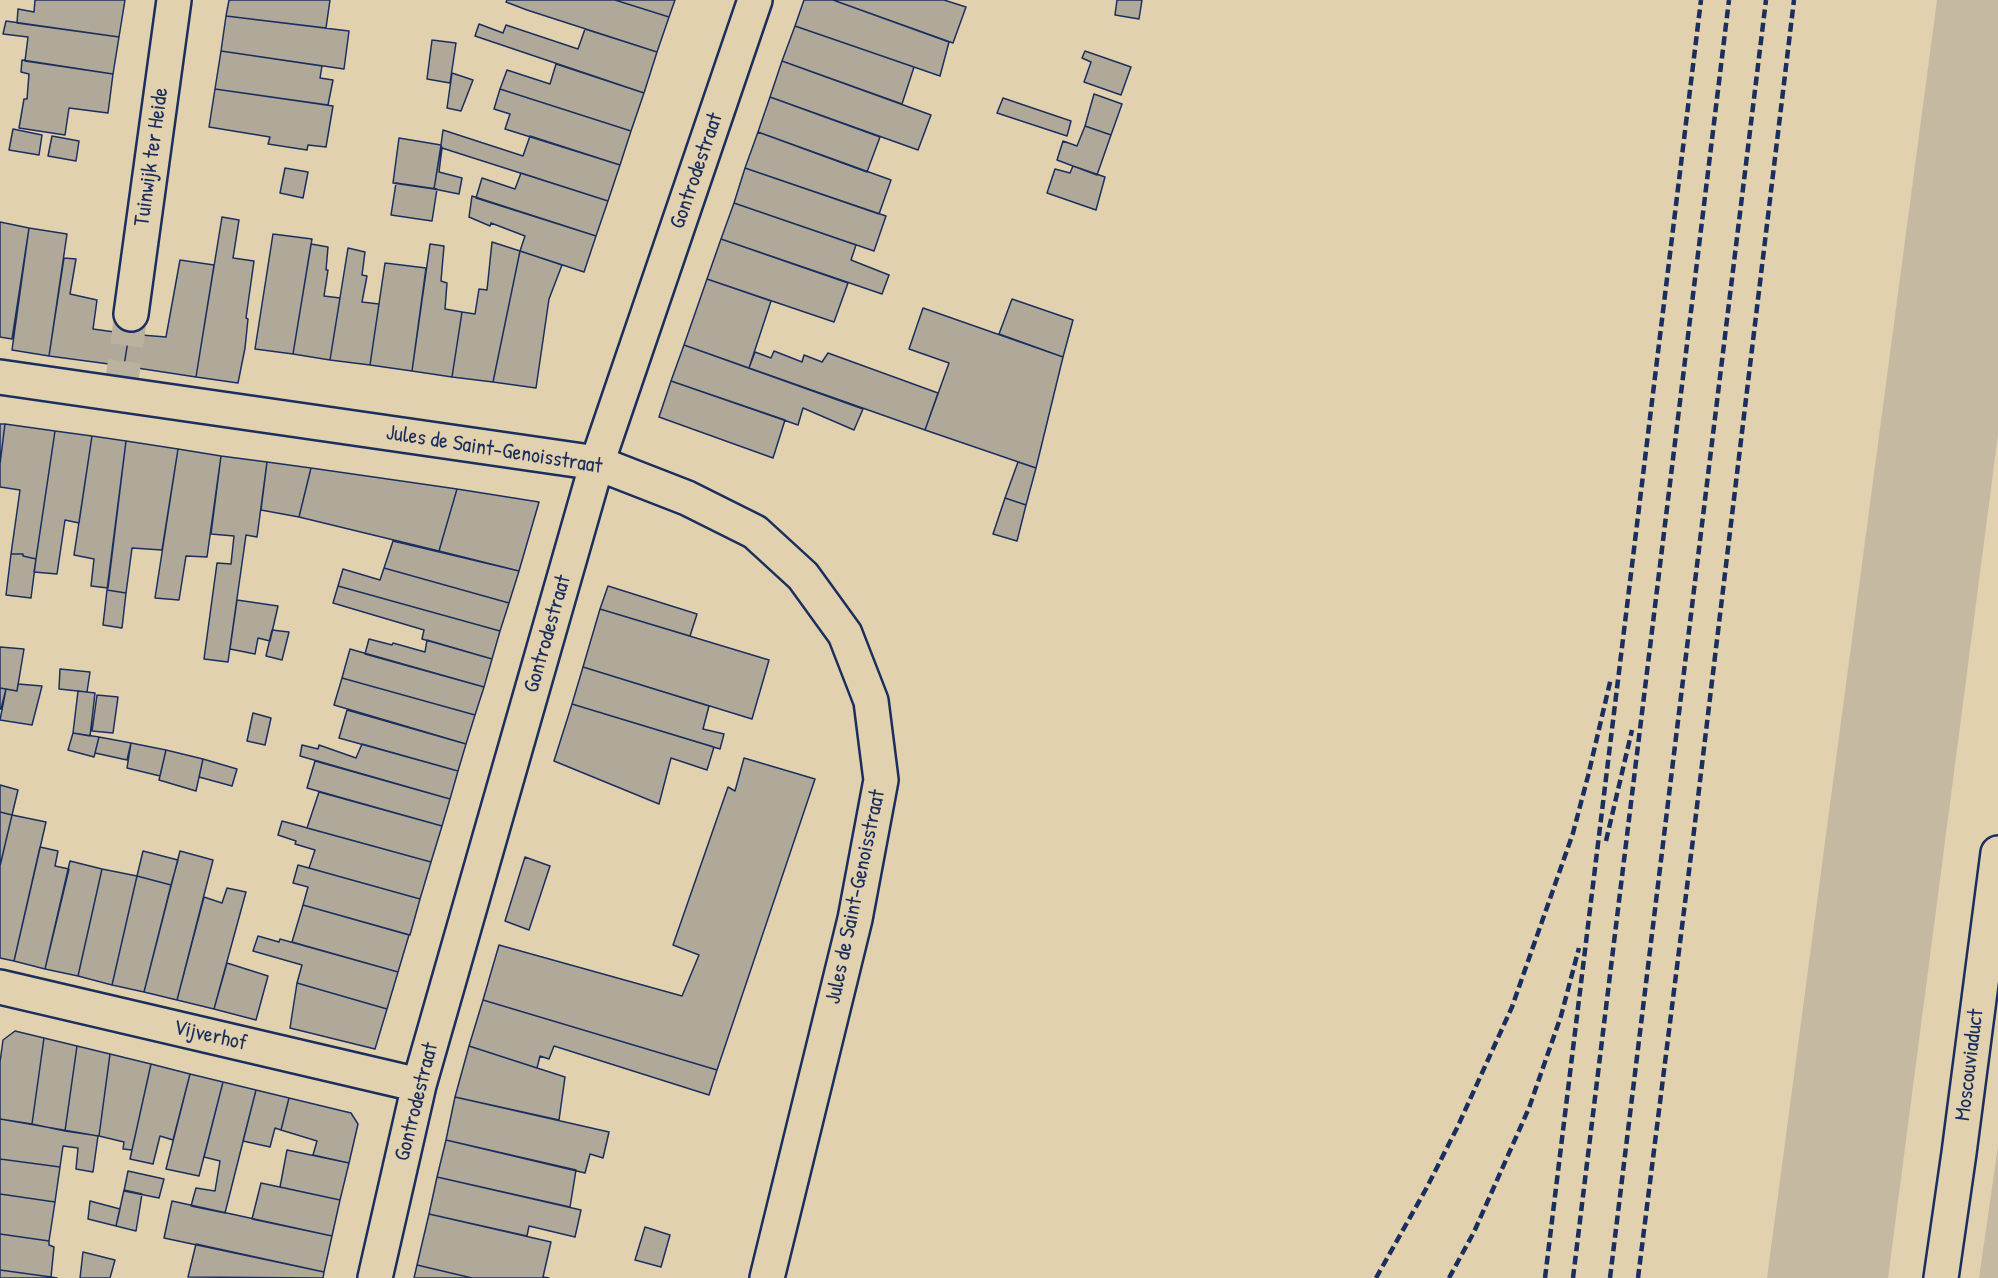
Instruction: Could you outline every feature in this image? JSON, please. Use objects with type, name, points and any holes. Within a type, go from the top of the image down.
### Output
[{"type":"street","name":"Tuinwijk ter Heide","points":[[131,314],[174,0]]},
{"type":"street","name":"Gontrodestraat","points":[[375,1278],[419,1085],[597,463],[755,0]]},
{"type":"street","name":"Jules de Saint-Genoisstraat","points":[[0,377],[597,463],[687,498],[754,532],[803,576],[845,634],[871,701],[880,780],[855,919],[767,1278]]},
{"type":"street","name":"Moscouviaduct","points":[[1941,1278],[1998,853]]},
{"type":"street","name":"Vijverhof","points":[[0,987],[419,1085]]},
{"type":"shaded area","points":[[1937,0],[1998,0],[1998,435],[1888,1278],[1767,1278]]},
{"type":"shaded area","points":[[1998,1146],[1998,1278],[1979,1278]]},
{"type":"building","points":[[35,0],[125,0],[119,37],[17,23],[18,9],[34,12]]},
{"type":"building","points":[[229,0],[330,0],[326,28],[226,16]]},
{"type":"building","points":[[507,0],[615,0],[669,17],[657,52],[527,10],[506,2]]},
{"type":"building","points":[[615,0],[675,0],[669,17]]},
{"type":"building","points":[[804,0],[833,0],[949,42],[940,76],[795,26]]},
{"type":"building","points":[[833,0],[944,0],[966,7],[953,43]]},
{"type":"building","points":[[1117,0],[1142,0],[1139,19],[1115,15]]},
{"type":"building","points":[[226,16],[349,31],[344,69],[221,51]]},
{"type":"building","points":[[6,21],[119,37],[113,74],[25,61],[28,37],[3,34]]},
{"type":"building","points":[[479,24],[503,33],[506,25],[578,49],[585,29],[657,52],[644,93],[475,36]]},
{"type":"building","points":[[795,26],[914,67],[902,104],[782,61]]},
{"type":"building","points":[[432,40],[456,43],[450,83],[427,79]]},
{"type":"building","points":[[221,51],[322,66],[320,78],[333,80],[328,105],[215,89]]},
{"type":"building","points":[[1085,51],[1131,67],[1121,95],[1084,82],[1091,62],[1082,58]]},
{"type":"building","points":[[22,60],[113,74],[108,113],[69,108],[65,135],[19,128],[24,99],[27,99],[29,74],[21,72]]},
{"type":"building","points":[[782,61],[931,115],[918,150],[770,97]]},
{"type":"building","points":[[556,64],[644,93],[631,131],[500,89],[507,70],[550,84]]},
{"type":"building","points":[[452,73],[473,80],[461,111],[447,108]]},
{"type":"building","points":[[215,89],[333,106],[326,147],[308,145],[307,150],[268,144],[270,137],[209,127]]},
{"type":"building","points":[[500,89],[631,131],[620,165],[505,129],[510,114],[494,109]]},
{"type":"building","points":[[1094,94],[1122,104],[1111,135],[1085,126]]},
{"type":"building","points":[[770,97],[880,137],[867,172],[758,132]]},
{"type":"building","points":[[1003,98],[1071,121],[1067,136],[997,113]]},
{"type":"building","points":[[1085,126],[1111,135],[1097,175],[1057,160],[1063,141],[1077,146]]},
{"type":"building","points":[[13,129],[42,135],[39,155],[9,150]]},
{"type":"building","points":[[443,130],[523,156],[530,136],[620,165],[608,201],[442,148]]},
{"type":"building","points":[[758,132],[891,180],[879,214],[745,168]]},
{"type":"building","points":[[52,136],[79,141],[76,161],[48,156]]},
{"type":"building","points":[[399,138],[441,145],[434,189],[393,183]]},
{"type":"building","points":[[441,147],[439,172],[462,178],[459,194],[434,189]]},
{"type":"building","points":[[1073,166],[1105,177],[1096,210],[1047,193],[1055,169],[1070,173]]},
{"type":"building","points":[[285,168],[308,172],[303,198],[280,193]]},
{"type":"building","points":[[745,168],[886,216],[874,251],[734,203]]},
{"type":"building","points":[[521,173],[608,201],[596,236],[476,198],[482,178],[515,189]]},
{"type":"building","points":[[396,183],[437,189],[432,221],[391,215]]},
{"type":"building","points":[[472,196],[596,236],[584,272],[520,251],[525,236],[469,217]]},
{"type":"building","points":[[734,203],[856,245],[851,260],[889,275],[882,294],[721,239]]},
{"type":"building","points":[[222,217],[239,220],[233,258],[254,261],[246,318],[248,319],[245,348],[238,383],[196,377]]},
{"type":"building","points":[[0,222],[29,228],[12,339],[0,337]]},
{"type":"building","points":[[29,228],[67,234],[49,356],[12,350]]},
{"type":"building","points":[[273,234],[312,239],[293,354],[255,349]]},
{"type":"building","points":[[721,239],[848,283],[834,322],[707,279]]},
{"type":"building","points":[[492,242],[520,251],[493,382],[452,377],[462,312],[475,314],[479,289],[487,290]]},
{"type":"building","points":[[311,244],[328,247],[326,270],[328,270],[324,296],[340,298],[330,360],[293,354]]},
{"type":"building","points":[[430,244],[444,246],[441,281],[447,283],[445,309],[462,312],[452,377],[412,371]]},
{"type":"building","points":[[348,248],[365,252],[362,275],[367,276],[362,302],[379,304],[370,365],[330,360]]},
{"type":"building","points":[[520,251],[562,265],[549,299],[536,388],[493,382]]},
{"type":"building","points":[[64,258],[76,259],[70,294],[97,300],[93,329],[129,334],[124,366],[49,356]]},
{"type":"building","points":[[180,260],[214,265],[196,377],[124,366],[129,334],[166,337]]},
{"type":"building","points":[[385,263],[426,268],[412,371],[370,365]]},
{"type":"building","points":[[707,279],[771,301],[749,368],[684,345]]},
{"type":"building","points":[[1012,299],[1073,320],[1063,357],[999,334]]},
{"type":"building","points":[[923,308],[1063,357],[1036,468],[925,430],[949,363],[909,349]]},
{"type":"building","points":[[684,345],[863,409],[854,430],[803,408],[798,425],[671,381]]},
{"type":"building","points":[[774,351],[802,362],[804,355],[822,362],[828,353],[938,393],[925,430],[749,368],[755,352],[771,358]]},
{"type":"building","points":[[671,381],[785,420],[773,458],[659,417]]},
{"type":"building","points":[[0,424],[5,424],[0,464]]},
{"type":"building","points":[[5,424],[55,431],[36,559],[23,556],[23,554],[11,554],[20,490],[0,487],[0,464]]},
{"type":"building","points":[[55,431],[92,436],[79,523],[65,520],[57,574],[34,572]]},
{"type":"building","points":[[92,436],[126,441],[108,588],[91,586],[94,559],[74,555]]},
{"type":"building","points":[[126,441],[178,449],[162,550],[132,548],[126,593],[107,590]]},
{"type":"building","points":[[178,449],[221,456],[207,557],[186,556],[179,600],[155,598]]},
{"type":"building","points":[[221,456],[267,462],[257,537],[246,535],[228,662],[204,659],[217,563],[231,564],[234,536],[211,534]]},
{"type":"building","points":[[267,462],[311,468],[299,517],[261,510]]},
{"type":"building","points":[[1018,462],[1036,468],[1026,505],[1005,498]]},
{"type":"building","points":[[311,468],[457,489],[439,551],[299,517]]},
{"type":"building","points":[[457,489],[539,502],[519,571],[439,551]]},
{"type":"building","points":[[1005,498],[1026,505],[1017,541],[993,534]]},
{"type":"building","points":[[393,541],[519,571],[509,603],[384,568]]},
{"type":"building","points":[[11,554],[23,554],[23,556],[36,559],[31,598],[6,595]]},
{"type":"building","points":[[384,568],[509,603],[500,631],[338,586],[343,569],[380,580]]},
{"type":"building","points":[[338,586],[500,631],[492,659],[422,639],[424,630],[333,603]]},
{"type":"building","points":[[608,586],[697,614],[690,636],[600,609]]},
{"type":"building","points":[[107,590],[126,593],[122,628],[103,625]]},
{"type":"building","points":[[237,600],[278,606],[270,641],[258,638],[255,654],[230,649]]},
{"type":"building","points":[[600,609],[769,660],[752,719],[583,667]]},
{"type":"building","points":[[272,630],[289,632],[282,660],[266,656]]},
{"type":"building","points":[[369,639],[425,652],[427,640],[492,659],[484,687],[365,654]]},
{"type":"building","points":[[0,647],[24,649],[17,691],[0,688]]},
{"type":"building","points":[[350,649],[484,687],[475,715],[342,678]]},
{"type":"building","points":[[583,667],[709,706],[703,729],[724,734],[720,749],[572,704]]},
{"type":"building","points":[[60,669],[90,672],[87,692],[59,689]]},
{"type":"building","points":[[342,678],[475,715],[466,744],[334,705]]},
{"type":"building","points":[[18,684],[42,686],[32,725],[0,720],[6,689],[17,691]]},
{"type":"building","points":[[0,688],[6,689],[1,709],[0,709]]},
{"type":"building","points":[[78,691],[95,693],[90,736],[73,733]]},
{"type":"building","points":[[97,695],[118,697],[113,733],[92,731]]},
{"type":"building","points":[[572,704],[714,747],[707,770],[671,758],[659,804],[554,761]]},
{"type":"building","points":[[347,710],[466,744],[458,771],[339,738]]},
{"type":"building","points":[[253,713],[271,718],[265,745],[247,741]]},
{"type":"building","points":[[73,733],[99,737],[94,757],[68,750]]},
{"type":"building","points":[[99,737],[131,743],[127,760],[95,753]]},
{"type":"building","points":[[131,743],[166,750],[160,776],[127,768]]},
{"type":"building","points":[[362,744],[458,771],[450,799],[300,756],[302,745],[318,749],[319,745],[356,758]]},
{"type":"building","points":[[166,750],[203,759],[196,791],[159,780]]},
{"type":"building","points":[[744,758],[815,779],[717,1070],[483,1000],[499,945],[682,996],[699,955],[673,945],[728,787],[735,791]]},
{"type":"building","points":[[203,759],[237,769],[232,786],[199,777]]},
{"type":"building","points":[[315,761],[450,799],[442,826],[307,788]]},
{"type":"building","points":[[0,785],[18,790],[12,815],[0,812]]},
{"type":"building","points":[[319,792],[442,826],[431,862],[307,828]]},
{"type":"building","points":[[0,812],[12,815],[0,866]]},
{"type":"building","points":[[12,815],[46,822],[14,961],[0,958],[0,866]]},
{"type":"building","points":[[282,821],[431,862],[420,899],[309,868],[315,850],[295,844],[296,841],[278,835]]},
{"type":"building","points":[[40,847],[58,851],[55,866],[69,869],[45,969],[14,961]]},
{"type":"building","points":[[143,851],[178,860],[171,885],[137,876]]},
{"type":"building","points":[[180,851],[213,860],[177,1000],[144,992]]},
{"type":"building","points":[[525,857],[550,866],[529,930],[505,921]]},
{"type":"building","points":[[70,861],[102,869],[78,976],[45,969]]},
{"type":"building","points":[[298,865],[420,899],[410,935],[303,905],[308,887],[293,883]]},
{"type":"building","points":[[102,869],[137,876],[112,985],[78,976]]},
{"type":"building","points":[[137,876],[171,885],[144,992],[112,985]]},
{"type":"building","points":[[227,888],[246,892],[214,1009],[177,1000],[204,897],[222,903]]},
{"type":"building","points":[[303,905],[409,935],[398,972],[292,942]]},
{"type":"building","points":[[258,936],[279,942],[280,939],[398,972],[387,1009],[297,983],[302,965],[253,951]]},
{"type":"building","points":[[227,963],[268,976],[256,1020],[214,1009]]},
{"type":"building","points":[[297,983],[387,1009],[375,1049],[290,1028]]},
{"type":"building","points":[[483,1000],[717,1070],[709,1095],[554,1046],[549,1059],[540,1056],[537,1068],[469,1046]]},
{"type":"building","points":[[15,1031],[44,1038],[32,1124],[0,1119],[0,1062],[3,1040]]},
{"type":"building","points":[[44,1038],[77,1046],[65,1131],[32,1124]]},
{"type":"building","points":[[77,1046],[110,1054],[99,1136],[65,1131]]},
{"type":"building","points":[[469,1046],[565,1077],[559,1120],[455,1097]]},
{"type":"building","points":[[110,1054],[151,1064],[132,1150],[123,1149],[124,1142],[99,1136]]},
{"type":"building","points":[[151,1064],[190,1074],[173,1140],[160,1136],[153,1164],[130,1159]]},
{"type":"building","points":[[190,1074],[223,1082],[199,1176],[166,1169]]},
{"type":"building","points":[[223,1082],[256,1090],[225,1213],[191,1206],[196,1188],[215,1191],[220,1161],[204,1157]]},
{"type":"building","points":[[256,1090],[289,1098],[281,1130],[275,1128],[270,1147],[243,1141]]},
{"type":"building","points":[[455,1097],[609,1132],[603,1158],[590,1154],[585,1173],[446,1140]]},
{"type":"building","points":[[289,1098],[351,1113],[358,1124],[349,1163],[313,1155],[317,1141],[281,1130]]},
{"type":"building","points":[[0,1119],[98,1136],[93,1172],[76,1169],[78,1148],[63,1146],[60,1167],[0,1159]]},
{"type":"building","points":[[446,1140],[576,1170],[570,1207],[437,1177]]},
{"type":"building","points":[[287,1150],[349,1163],[340,1200],[280,1187]]},
{"type":"building","points":[[0,1159],[60,1167],[55,1202],[0,1194]]},
{"type":"building","points":[[128,1171],[164,1179],[159,1198],[124,1191]]},
{"type":"building","points":[[437,1177],[581,1210],[575,1237],[529,1226],[527,1236],[429,1214]]},
{"type":"building","points":[[261,1183],[340,1200],[332,1236],[252,1219]]},
{"type":"building","points":[[124,1190],[142,1194],[136,1231],[116,1226]]},
{"type":"building","points":[[0,1194],[55,1202],[49,1241],[0,1234]]},
{"type":"building","points":[[90,1201],[120,1209],[116,1226],[88,1219]]},
{"type":"building","points":[[172,1201],[332,1236],[324,1272],[164,1238]]},
{"type":"building","points":[[429,1214],[551,1242],[543,1277],[549,1278],[472,1278],[417,1265]]},
{"type":"building","points":[[645,1227],[670,1235],[661,1267],[635,1260]]},
{"type":"building","points":[[0,1234],[49,1241],[49,1245],[54,1247],[51,1277],[0,1270]]},
{"type":"building","points":[[196,1244],[324,1272],[323,1278],[188,1277]]},
{"type":"building","points":[[83,1252],[115,1260],[110,1278],[80,1278]]},
{"type":"building","points":[[417,1265],[472,1278],[414,1278]]},
{"type":"building","points":[[0,1270],[51,1277],[57,1278],[0,1278]]},
{"type":"tunnel","points":[[120,394],[131,314]]},
{"type":"railway","points":[[1545,1278],[1701,0]]},
{"type":"railway","points":[[1573,1278],[1729,0]]},
{"type":"railway","points":[[1610,1278],[1766,0]]},
{"type":"railway","points":[[1638,1278],[1794,0]]},
{"type":"railway","points":[[1376,1278],[1457,1128],[1512,1007],[1573,833],[1611,678]]},
{"type":"railway","points":[[1606,841],[1632,730]]},
{"type":"railway","points":[[1449,1278],[1474,1232],[1529,1108],[1561,1016],[1579,948]]}]
